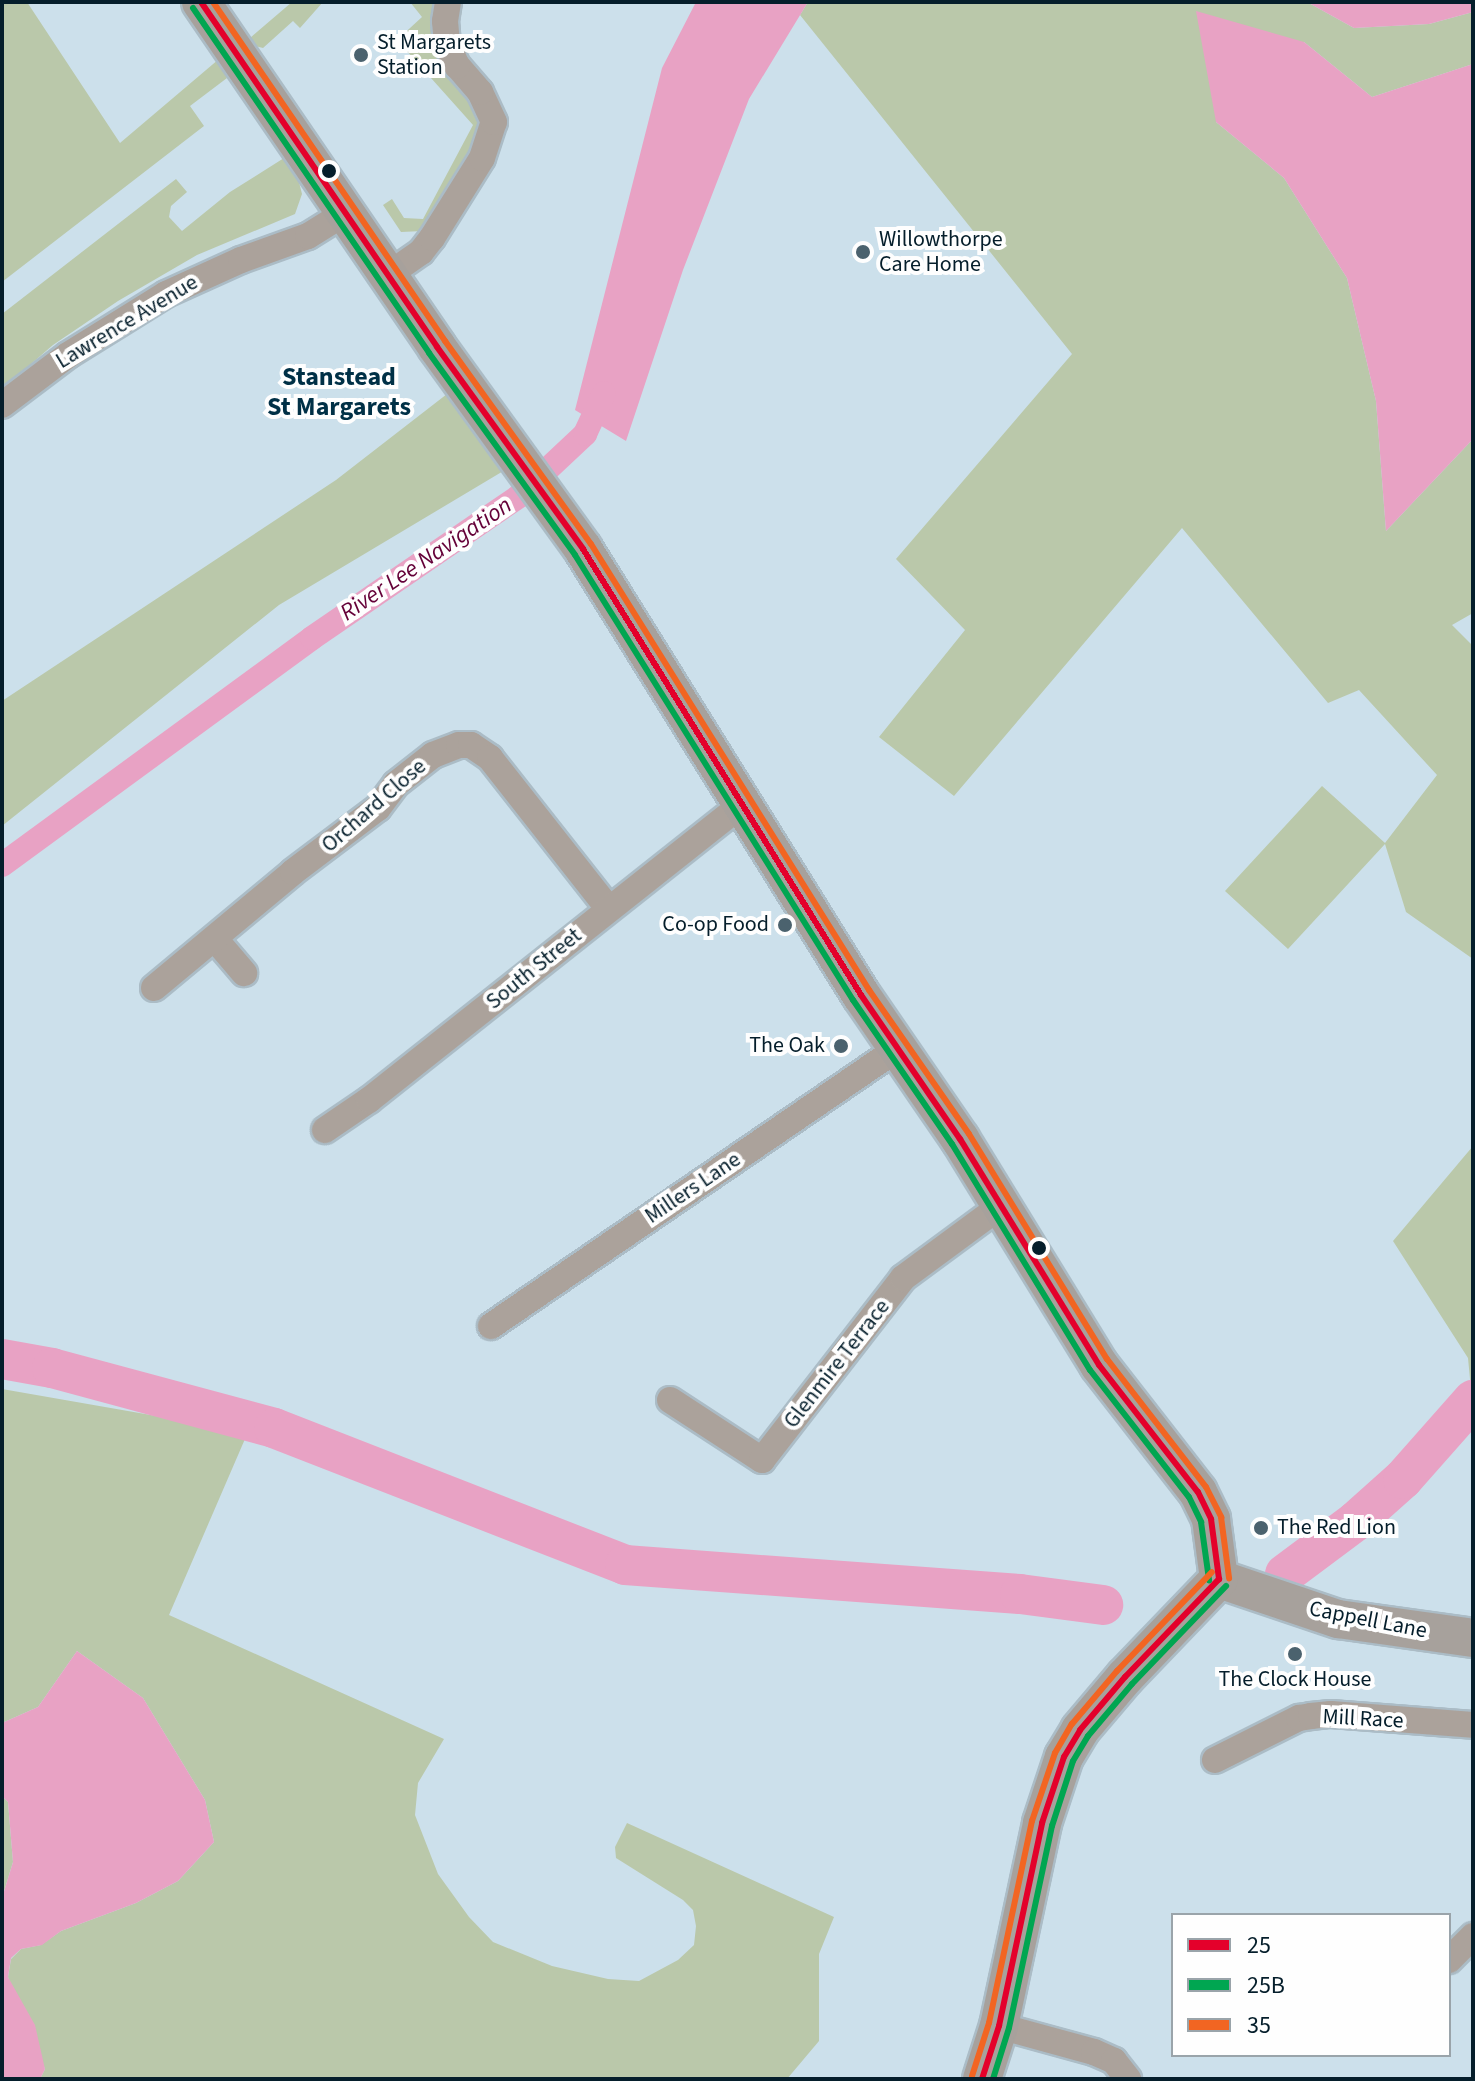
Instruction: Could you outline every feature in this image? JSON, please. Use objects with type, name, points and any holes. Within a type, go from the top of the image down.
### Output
[{"type":"main road","points":[[201,2],[388,275],[569,529],[896,1050],[1002,1205],[1099,1365],[1198,1492],[1211,1519],[1219,1579],[1125,1677],[1080,1730],[1064,1757],[1042,1823],[999,2026],[982,2079]]},
{"type":"main road","name":"Cappell Lane","points":[[1219,1579],[1338,1619],[1473,1638]]},
{"type":"street","points":[[388,275],[421,252],[432,238],[482,158],[494,122],[480,92],[457,66],[447,44],[445,21],[448,2]]},
{"type":"street","name":"Lawrence Avenue","points":[[2,405],[68,355],[166,294],[241,260],[308,236],[345,213]]},
{"type":"street","name":"Orchard Close","points":[[154,988],[293,872],[378,808],[396,784],[433,755],[459,745],[471,745],[490,758],[609,909]]},
{"type":"street","name":"South Street","points":[[325,1130],[369,1100],[741,805]]},
{"type":"street","points":[[215,939],[244,973]]},
{"type":"street","name":"Millers Lane","points":[[491,1326],[896,1050]]},
{"type":"street","name":"Glenmire Terrace","points":[[670,1400],[762,1460],[903,1278],[1002,1205]]},
{"type":"street","name":"Mill Race","points":[[1215,1760],[1299,1718],[1321,1715],[1473,1725]]},
{"type":"street","points":[[1451,1958],[1473,1936]]},
{"type":"street","points":[[999,2026],[1094,2052],[1114,2061],[1128,2079]]},
{"type":"green space","points":[[2,2],[27,2],[120,143],[219,59],[227,78],[190,106],[204,126],[2,282]]},
{"type":"green space","points":[[292,2],[323,2],[300,28],[293,21],[263,48],[255,46],[250,38]]},
{"type":"green space","points":[[410,2],[438,2],[483,133],[423,231],[401,232],[383,205],[392,199],[404,218],[423,219],[473,125],[397,40],[422,17]]},
{"type":"green space","points":[[808,2],[1307,2],[1354,28],[1429,24],[1473,12],[1473,64],[1372,97],[1304,42],[1216,122],[1284,178],[1347,278],[1376,401],[1386,531],[1473,439],[1473,613],[1452,625],[1473,646],[1473,959],[1406,912],[1385,844],[1288,949],[1225,891],[1322,786],[1385,843],[1437,775],[1359,690],[1328,703],[1182,528],[954,796],[879,737],[965,630],[896,559],[1072,354],[800,15]]},
{"type":"green space","points":[[284,158],[298,178],[302,194],[295,214],[197,255],[118,301],[53,345],[2,389],[2,314],[176,179],[187,192],[171,206],[169,217],[182,231],[230,192]]},
{"type":"green space","points":[[447,394],[505,470],[279,605],[2,826],[2,701],[336,480]]},
{"type":"green space","points":[[1473,1146],[1473,1411],[1468,1358],[1393,1241]]},
{"type":"green space","points":[[2,1389],[248,1432],[169,1615],[444,1739],[418,1783],[415,1815],[438,1874],[469,1917],[493,1942],[552,1966],[608,1979],[639,1981],[678,1960],[694,1945],[696,1926],[693,1910],[683,1900],[616,1858],[615,1847],[627,1823],[834,1917],[819,1954],[819,2041],[787,2079],[40,2079],[45,2069],[8,1977],[11,1959],[21,1949],[41,1945],[61,1931],[136,1903],[178,1881],[214,1842],[205,1800],[143,1698],[77,1651],[38,1707],[2,1723]]},
{"type":"green space","points":[[2,1796],[8,1802],[13,1862],[2,1898]]},
{"type":"shaded area","points":[[696,2],[808,2],[749,99],[683,270],[626,441],[575,410],[662,68]]},
{"type":"shaded area","points":[[1307,2],[1473,2],[1473,12],[1429,24],[1354,28]]},
{"type":"shaded area","points":[[1196,11],[1304,42],[1372,97],[1473,64],[1473,439],[1386,531],[1376,401],[1347,278],[1284,178],[1216,122]]},
{"type":"shaded area","points":[[77,1651],[143,1698],[205,1800],[214,1842],[178,1881],[136,1903],[61,1931],[42,1945],[21,1949],[11,1958],[8,1977],[35,2025],[45,2069],[40,2079],[2,2079],[2,1898],[13,1862],[8,1802],[2,1796],[2,1723],[38,1707]]},
{"type":"waterway","name":"River Lee Navigation","points":[[2,865],[312,638],[519,496],[585,434],[604,393]]},
{"type":"waterway","points":[[2,1359],[52,1368],[274,1428],[625,1565],[1020,1594],[1103,1605]]},
{"type":"waterway","points":[[1285,1574],[1356,1521],[1403,1479],[1473,1400]]},
{"type":"transit line","name":"25","points":[[201,2],[437,347],[583,549],[861,995],[960,1139],[1099,1365],[1198,1492],[1211,1519],[1219,1579]]},
{"type":"transit line","name":"35","points":[[213,2],[445,341],[591,544],[869,990],[969,1134],[1107,1359],[1206,1487],[1221,1517],[1229,1578]]},
{"type":"transit line","name":"25B","points":[[193,8],[429,353],[575,555],[853,1000],[952,1144],[1090,1370],[1189,1497],[1201,1522],[1209,1580]]},
{"type":"transit line","name":"35","points":[[972,2076],[989,2023],[1032,1821],[1055,1753],[1072,1724],[1117,1671],[1212,1572]]},
{"type":"transit line","name":"25","points":[[982,2079],[999,2026],[1042,1823],[1064,1757],[1080,1730],[1125,1677],[1219,1579]]},
{"type":"transit line","name":"25B","points":[[993,2079],[1009,2028],[1052,1826],[1073,1761],[1088,1736],[1132,1684],[1226,1586]]},
{"type":"place","name":"St Margarets Station","points":[[361,55]]},
{"type":"place","name":"Willowthorpe Care Home","points":[[863,252]]},
{"type":"place","name":"Co-op Food","points":[[785,925]]},
{"type":"place","name":"The Oak","points":[[841,1046]]},
{"type":"place","name":"The Red Lion","points":[[1261,1528]]},
{"type":"place","name":"The Clock House","points":[[1295,1654]]},
{"type":"district","name":"Stanstead St Margarets","points":[[339,392]]}]
